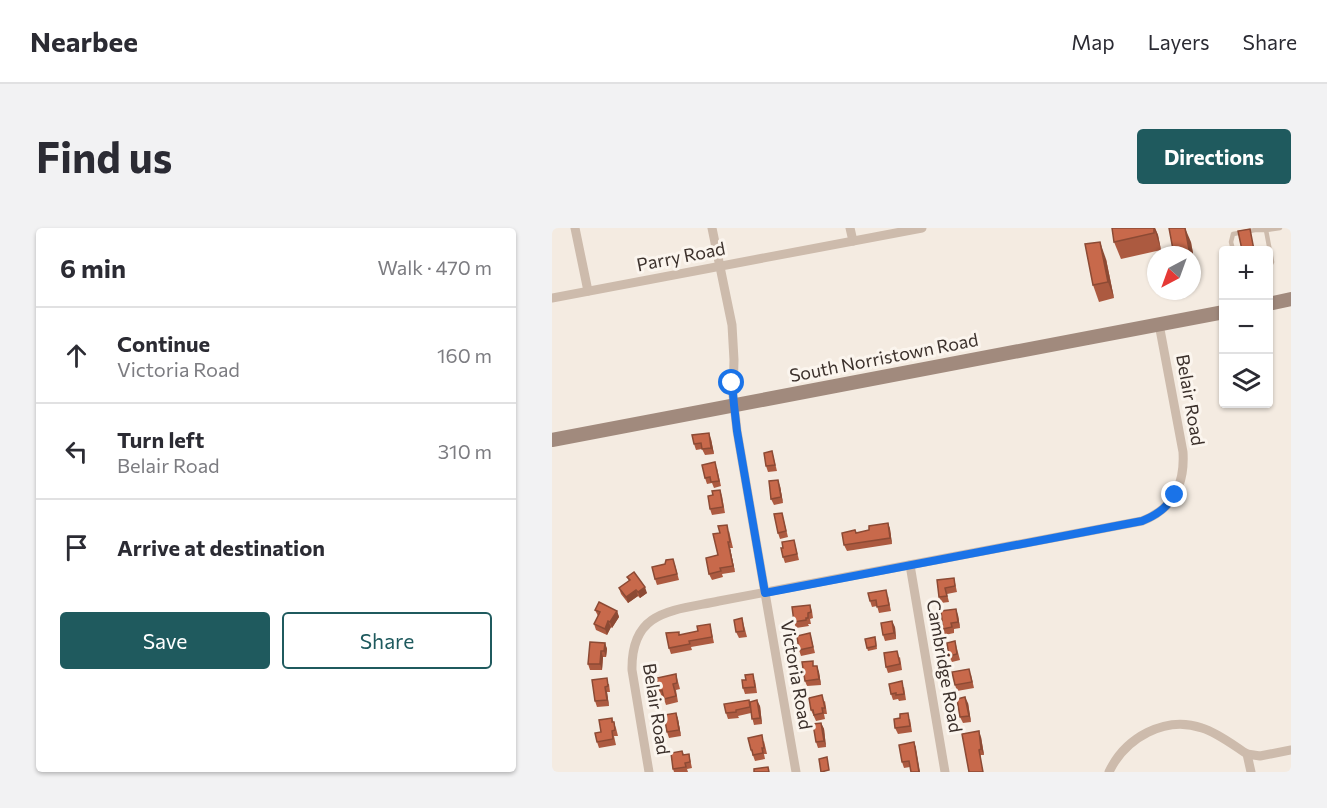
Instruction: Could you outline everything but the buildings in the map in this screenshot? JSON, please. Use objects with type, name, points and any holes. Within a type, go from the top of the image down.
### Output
[{"type":"street","points":[[575,228],[588,291]]},
{"type":"street","name":"Victoria Road","points":[[712,228],[732,325],[734,405],[796,772]]},
{"type":"street","points":[[850,228],[853,241]]},
{"type":"street","name":"Parry Road","points":[[552,298],[922,228]]},
{"type":"street","points":[[1273,303],[1291,299]]},
{"type":"street","name":"South Norristown Road","points":[[552,440],[1219,313]]},
{"type":"street","name":"Belair Road","points":[[649,772],[632,658],[634,645],[644,626],[651,620],[670,611],[1142,521],[1160,513],[1175,495],[1184,464],[1159,324]]},
{"type":"street","name":"Cambridge Road","points":[[910,565],[945,772]]},
{"type":"street","points":[[1109,772],[1128,744],[1140,736],[1175,725],[1197,726],[1214,732],[1247,754],[1260,756],[1291,750]]},
{"type":"street","points":[[1247,754],[1251,772]]},
{"type":"lane","points":[[1232,246],[1233,234],[1280,228]]},
{"type":"lane","points":[[1266,230],[1269,246]]},
{"type":"route","points":[[732,383],[737,431],[765,593],[1142,521],[1160,513],[1175,495]]}]
